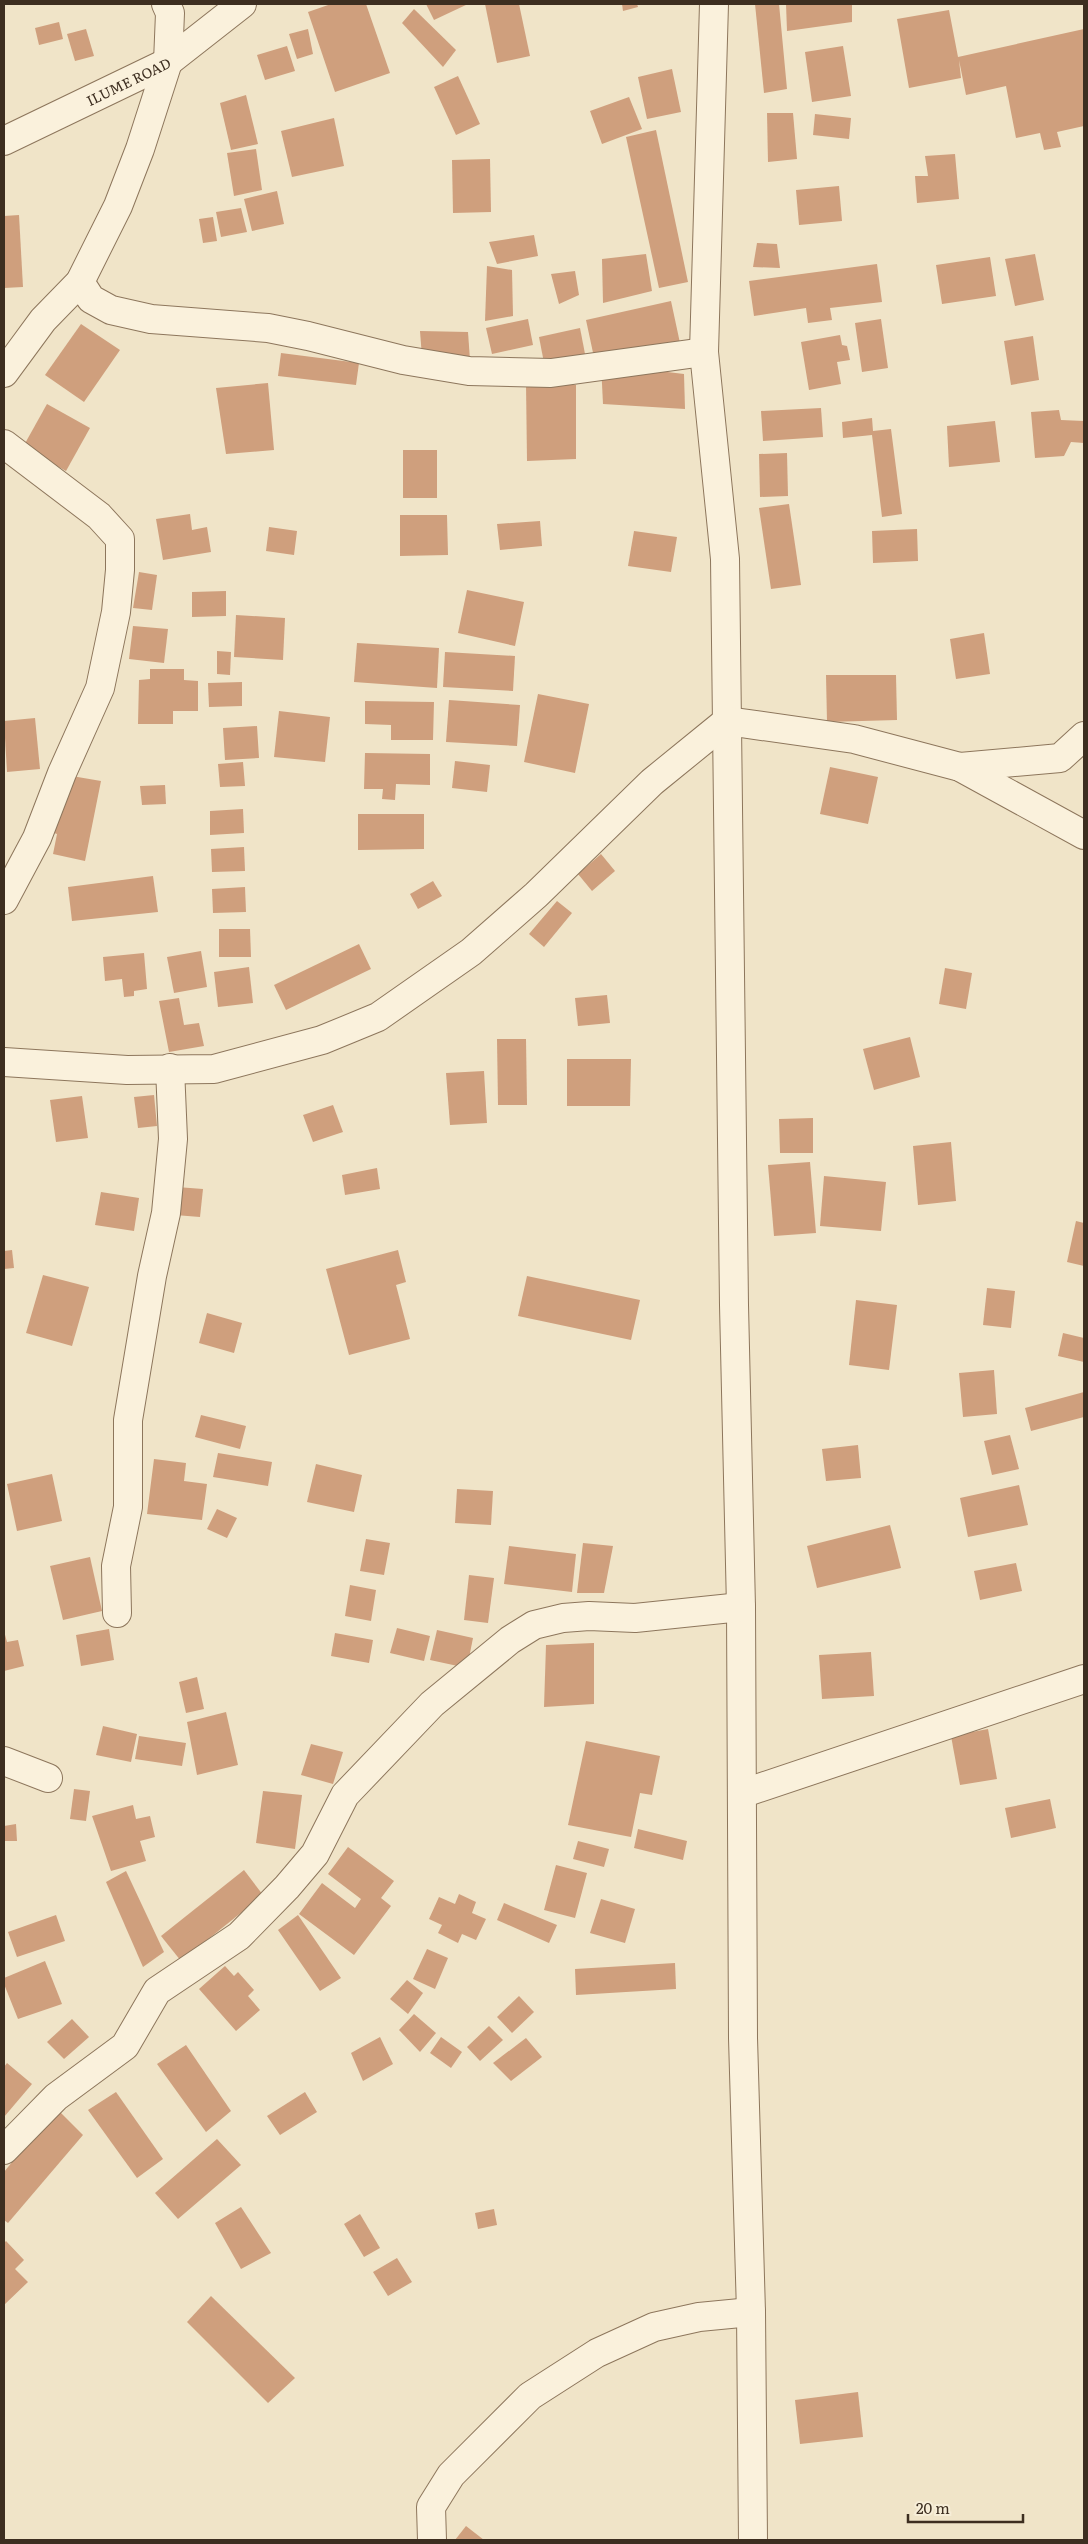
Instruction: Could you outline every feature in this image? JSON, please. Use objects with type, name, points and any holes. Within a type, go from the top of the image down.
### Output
[{"type":"street","points":[[4,373],[43,320],[80,282],[122,198],[168,62],[170,13],[166,4]]},
{"type":"street","name":"ILUME ROAD","points":[[4,141],[168,62],[242,4]]},
{"type":"street","points":[[714,4],[704,352],[726,559],[734,1306],[744,1793],[743,2038],[751,2312],[753,2540]]},
{"type":"street","points":[[80,282],[91,299],[111,310],[150,319],[268,328],[403,360],[469,372],[550,373],[704,352]]},
{"type":"street","points":[[4,444],[99,516],[115,533],[120,539],[120,570],[116,612],[100,688],[62,773],[37,838],[4,900]]},
{"type":"street","points":[[4,1062],[127,1070],[170,1068],[214,1069],[274,1055],[322,1040],[378,1017],[470,952],[536,895],[652,782],[727,721],[854,739],[960,767],[1084,836]]},
{"type":"street","points":[[960,767],[1060,758],[1084,736]]},
{"type":"street","points":[[117,1613],[116,1566],[128,1508],[128,1420],[152,1276],[166,1213],[173,1139],[170,1068]]},
{"type":"street","points":[[4,2150],[56,2097],[125,2046],[157,1991],[239,1936],[287,1887],[315,1854],[345,1795],[432,1704],[510,1640],[534,1625],[563,1618],[590,1616],[635,1618],[741,1607]]},
{"type":"street","points":[[744,1793],[1084,1679]]},
{"type":"street","points":[[4,1761],[48,1778]]},
{"type":"street","points":[[432,2540],[431,2507],[451,2474],[530,2396],[597,2353],[654,2326],[699,2317],[751,2312]]},
{"type":"building","points":[[331,4],[366,4],[390,73],[335,92],[308,12]]},
{"type":"building","points":[[426,4],[468,4],[434,20]]},
{"type":"building","points":[[485,4],[519,4],[530,56],[497,63]]},
{"type":"building","points":[[622,4],[637,4],[638,7],[623,11]]},
{"type":"building","points":[[755,4],[779,4],[787,89],[764,93]]},
{"type":"building","points":[[786,4],[852,4],[852,22],[787,31]]},
{"type":"building","points":[[414,9],[456,50],[443,67],[402,23]]},
{"type":"building","points":[[949,10],[958,57],[1084,29],[1084,126],[1057,132],[1061,147],[1044,150],[1040,133],[1016,138],[1006,86],[966,95],[959,60],[961,78],[909,88],[897,19]]},
{"type":"building","points":[[59,22],[63,39],[39,45],[35,28]]},
{"type":"building","points":[[86,29],[94,56],[75,61],[67,34]]},
{"type":"building","points":[[308,29],[313,54],[297,59],[289,34]]},
{"type":"building","points":[[287,46],[295,71],[265,80],[257,55]]},
{"type":"building","points":[[843,46],[851,96],[812,102],[805,52]]},
{"type":"building","points":[[672,69],[681,112],[647,119],[638,77]]},
{"type":"building","points":[[458,76],[480,124],[456,135],[434,87]]},
{"type":"building","points":[[246,95],[258,144],[231,150],[220,103]]},
{"type":"building","points":[[629,97],[642,129],[602,144],[590,111]]},
{"type":"building","points":[[767,113],[793,113],[797,159],[768,162]]},
{"type":"building","points":[[815,114],[851,118],[849,139],[813,135]]},
{"type":"building","points":[[334,118],[344,166],[292,177],[281,131]]},
{"type":"building","points":[[656,130],[688,282],[659,288],[626,137]]},
{"type":"building","points":[[256,149],[262,190],[234,196],[227,153]]},
{"type":"building","points":[[955,154],[959,199],[917,203],[915,176],[928,176],[925,156]]},
{"type":"building","points":[[490,159],[491,212],[453,213],[452,160]]},
{"type":"building","points":[[839,186],[842,221],[799,225],[796,190]]},
{"type":"building","points":[[277,191],[284,224],[252,231],[244,199]]},
{"type":"building","points":[[241,208],[247,232],[221,237],[216,212]]},
{"type":"building","points":[[19,215],[23,287],[4,288],[4,216]]},
{"type":"building","points":[[213,217],[217,241],[203,243],[199,219]]},
{"type":"building","points":[[534,235],[538,256],[497,264],[489,242]]},
{"type":"building","points":[[757,243],[777,244],[780,268],[753,267]]},
{"type":"building","points":[[646,254],[652,291],[603,303],[602,259]]},
{"type":"building","points":[[1035,254],[1044,300],[1015,306],[1005,259]]},
{"type":"building","points":[[990,257],[996,296],[942,304],[936,265]]},
{"type":"building","points":[[877,264],[882,302],[830,308],[832,320],[808,323],[806,308],[754,316],[749,281]]},
{"type":"building","points":[[487,266],[512,270],[513,316],[485,321]]},
{"type":"building","points":[[575,271],[579,295],[559,304],[551,274]]},
{"type":"building","points":[[671,301],[680,343],[595,362],[586,320]]},
{"type":"building","points":[[528,319],[533,345],[492,354],[486,328]]},
{"type":"building","points":[[881,319],[888,368],[862,372],[855,323]]},
{"type":"building","points":[[81,324],[120,350],[84,402],[45,375]]},
{"type":"building","points":[[580,328],[586,359],[545,368],[539,337]]},
{"type":"building","points":[[420,331],[468,332],[470,360],[422,357]]},
{"type":"building","points":[[840,335],[842,345],[847,346],[850,360],[837,362],[841,384],[809,390],[801,342]]},
{"type":"building","points":[[1033,336],[1039,380],[1011,385],[1004,341]]},
{"type":"building","points":[[281,353],[359,363],[356,385],[278,376]]},
{"type":"building","points":[[601,364],[684,374],[685,409],[603,404]]},
{"type":"building","points":[[268,383],[274,450],[226,454],[216,388]]},
{"type":"building","points":[[526,383],[576,385],[576,459],[527,461]]},
{"type":"building","points":[[47,404],[90,428],[66,471],[23,447]]},
{"type":"building","points":[[821,408],[823,437],[763,441],[761,411]]},
{"type":"building","points":[[1059,410],[1061,420],[1084,421],[1084,443],[1071,442],[1064,456],[1035,458],[1031,412]]},
{"type":"building","points":[[872,418],[873,431],[891,429],[902,514],[882,517],[872,435],[843,438],[842,422]]},
{"type":"building","points":[[995,421],[1000,462],[949,467],[947,426]]},
{"type":"building","points":[[403,450],[437,450],[437,498],[403,498]]},
{"type":"building","points":[[787,453],[788,496],[760,497],[759,454]]},
{"type":"building","points":[[789,504],[801,585],[771,589],[759,508]]},
{"type":"building","points":[[190,514],[192,530],[207,527],[211,552],[163,560],[156,519]]},
{"type":"building","points":[[400,515],[447,515],[448,555],[400,556]]},
{"type":"building","points":[[540,521],[542,546],[500,550],[497,524]]},
{"type":"building","points":[[269,527],[297,531],[294,555],[266,551]]},
{"type":"building","points":[[917,529],[918,561],[873,563],[872,531]]},
{"type":"building","points":[[634,531],[677,537],[671,572],[628,566]]},
{"type":"building","points":[[139,572],[157,575],[152,610],[133,608]]},
{"type":"building","points":[[467,590],[524,602],[515,646],[458,633]]},
{"type":"building","points":[[226,591],[226,616],[192,617],[192,592]]},
{"type":"building","points":[[236,615],[285,618],[283,660],[234,657]]},
{"type":"building","points":[[133,626],[168,629],[164,663],[129,659]]},
{"type":"building","points":[[984,633],[990,674],[956,679],[950,639]]},
{"type":"building","points":[[357,643],[439,648],[437,688],[354,682]]},
{"type":"building","points":[[217,651],[231,652],[230,675],[217,674]]},
{"type":"building","points":[[445,652],[515,656],[513,691],[443,687]]},
{"type":"building","points":[[150,669],[184,669],[184,680],[198,681],[198,711],[173,711],[173,724],[138,724],[139,680],[150,679]]},
{"type":"building","points":[[826,675],[896,675],[897,720],[827,722]]},
{"type":"building","points":[[242,682],[242,706],[209,707],[208,683]]},
{"type":"building","points":[[538,694],[589,704],[575,773],[524,762]]},
{"type":"building","points":[[449,700],[520,705],[517,746],[446,742]]},
{"type":"building","points":[[365,701],[434,702],[433,740],[391,740],[391,725],[365,724]]},
{"type":"building","points":[[279,711],[330,717],[325,762],[274,757]]},
{"type":"building","points":[[35,718],[40,769],[7,772],[4,721]]},
{"type":"building","points":[[257,726],[259,758],[225,760],[223,728]]},
{"type":"building","points":[[365,753],[430,754],[430,785],[396,784],[395,800],[382,799],[383,789],[364,789]]},
{"type":"building","points":[[455,761],[490,765],[487,792],[452,788]]},
{"type":"building","points":[[243,762],[245,786],[220,787],[218,764]]},
{"type":"building","points":[[830,767],[878,777],[868,824],[820,814]]},
{"type":"building","points":[[66,775],[101,781],[85,861],[53,854],[57,834],[51,832]]},
{"type":"building","points":[[165,785],[166,804],[142,805],[140,786]]},
{"type":"building","points":[[243,809],[244,833],[210,835],[210,811]]},
{"type":"building","points":[[358,814],[424,814],[424,849],[358,850]]},
{"type":"building","points":[[244,847],[245,871],[212,872],[211,849]]},
{"type":"building","points":[[601,854],[615,871],[592,891],[578,874]]},
{"type":"building","points":[[153,876],[158,912],[72,921],[68,887]]},
{"type":"building","points":[[433,881],[442,896],[418,909],[410,894]]},
{"type":"building","points":[[245,887],[246,912],[213,913],[212,889]]},
{"type":"building","points":[[557,901],[572,913],[544,947],[529,934]]},
{"type":"building","points":[[219,929],[250,929],[251,957],[219,957]]},
{"type":"building","points":[[359,944],[371,969],[286,1010],[274,985]]},
{"type":"building","points":[[201,951],[207,987],[174,993],[167,957]]},
{"type":"building","points":[[144,953],[147,989],[134,991],[134,996],[124,997],[122,979],[105,981],[103,957]]},
{"type":"building","points":[[249,967],[253,1003],[218,1007],[214,972]]},
{"type":"building","points":[[945,968],[972,973],[966,1009],[939,1004]]},
{"type":"building","points":[[607,995],[610,1023],[578,1026],[575,998]]},
{"type":"building","points":[[179,998],[184,1025],[199,1023],[204,1046],[169,1052],[159,1001]]},
{"type":"building","points":[[910,1037],[920,1077],[874,1090],[863,1049]]},
{"type":"building","points":[[497,1039],[526,1039],[527,1105],[498,1105]]},
{"type":"building","points":[[567,1059],[631,1059],[630,1106],[567,1106]]},
{"type":"building","points":[[484,1071],[487,1123],[450,1125],[446,1073]]},
{"type":"building","points":[[154,1095],[157,1126],[138,1128],[134,1097]]},
{"type":"building","points":[[82,1096],[88,1138],[56,1142],[50,1100]]},
{"type":"building","points":[[333,1105],[343,1132],[313,1142],[303,1115]]},
{"type":"building","points":[[813,1118],[813,1153],[780,1153],[779,1119]]},
{"type":"building","points":[[951,1142],[956,1201],[918,1205],[913,1146]]},
{"type":"building","points":[[810,1162],[816,1233],[774,1236],[768,1165]]},
{"type":"building","points":[[377,1168],[380,1189],[345,1195],[342,1175]]},
{"type":"building","points":[[824,1176],[886,1182],[881,1231],[820,1226]]},
{"type":"building","points":[[177,1187],[203,1189],[200,1217],[175,1215]]},
{"type":"building","points":[[101,1192],[139,1198],[134,1231],[95,1225]]},
{"type":"building","points":[[1076,1221],[1084,1223],[1084,1266],[1067,1262]]},
{"type":"building","points":[[12,1250],[14,1268],[4,1269],[4,1251]]},
{"type":"building","points":[[398,1250],[406,1282],[396,1285],[410,1339],[349,1355],[326,1269]]},
{"type":"building","points":[[43,1275],[89,1287],[72,1346],[26,1333]]},
{"type":"building","points":[[527,1276],[640,1300],[631,1340],[518,1316]]},
{"type":"building","points":[[987,1288],[1015,1291],[1011,1328],[983,1325]]},
{"type":"building","points":[[856,1300],[897,1305],[889,1370],[849,1365]]},
{"type":"building","points":[[207,1313],[242,1323],[234,1353],[199,1343]]},
{"type":"building","points":[[1063,1333],[1084,1338],[1084,1362],[1058,1356]]},
{"type":"building","points":[[994,1370],[997,1414],[963,1417],[959,1373]]},
{"type":"building","points":[[1084,1392],[1084,1417],[1031,1431],[1025,1408]]},
{"type":"building","points":[[201,1415],[246,1426],[240,1449],[195,1437]]},
{"type":"building","points":[[1010,1435],[1019,1469],[992,1475],[984,1441]]},
{"type":"building","points":[[858,1445],[861,1478],[826,1481],[822,1449]]},
{"type":"building","points":[[218,1453],[272,1462],[268,1486],[213,1477]]},
{"type":"building","points":[[154,1459],[186,1463],[184,1481],[207,1484],[202,1520],[147,1514]]},
{"type":"building","points":[[316,1464],[362,1475],[354,1512],[307,1502]]},
{"type":"building","points":[[52,1474],[62,1521],[17,1531],[7,1484]]},
{"type":"building","points":[[1019,1485],[1028,1525],[968,1537],[960,1498]]},
{"type":"building","points":[[457,1489],[493,1491],[491,1525],[455,1523]]},
{"type":"building","points":[[217,1509],[237,1518],[227,1538],[207,1529]]},
{"type":"building","points":[[890,1525],[901,1568],[817,1588],[807,1546]]},
{"type":"building","points":[[366,1539],[390,1543],[384,1575],[360,1571]]},
{"type":"building","points":[[583,1543],[613,1546],[604,1593],[577,1593]]},
{"type":"building","points":[[509,1546],[576,1554],[572,1592],[504,1584]]},
{"type":"building","points":[[90,1557],[102,1611],[63,1620],[50,1566]]},
{"type":"building","points":[[1016,1563],[1022,1591],[980,1600],[974,1571]]},
{"type":"building","points":[[469,1575],[494,1578],[488,1623],[464,1620]]},
{"type":"building","points":[[350,1585],[376,1590],[371,1621],[345,1616]]},
{"type":"building","points":[[397,1628],[430,1636],[424,1661],[390,1653]]},
{"type":"building","points":[[109,1629],[114,1660],[81,1666],[76,1635]]},
{"type":"building","points":[[437,1630],[473,1638],[467,1668],[430,1660]]},
{"type":"building","points":[[4,1631],[7,1642],[18,1640],[24,1666],[4,1671]]},
{"type":"building","points":[[335,1633],[373,1640],[369,1663],[331,1656]]},
{"type":"building","points":[[594,1643],[594,1704],[544,1707],[546,1645]]},
{"type":"building","points":[[871,1652],[874,1696],[822,1699],[819,1655]]},
{"type":"building","points":[[197,1677],[204,1709],[186,1713],[179,1682]]},
{"type":"building","points":[[226,1712],[238,1765],[197,1775],[187,1722]]},
{"type":"building","points":[[103,1726],[137,1734],[131,1762],[96,1755]]},
{"type":"building","points":[[988,1729],[997,1779],[960,1785],[951,1736]]},
{"type":"building","points":[[139,1736],[186,1743],[182,1766],[135,1759]]},
{"type":"building","points":[[586,1741],[660,1756],[652,1795],[640,1793],[631,1837],[568,1825]]},
{"type":"building","points":[[311,1744],[343,1752],[333,1784],[301,1775]]},
{"type":"building","points":[[74,1789],[90,1791],[86,1821],[70,1819]]},
{"type":"building","points":[[263,1791],[302,1795],[295,1849],[256,1843]]},
{"type":"building","points":[[1050,1799],[1056,1828],[1011,1838],[1005,1808]]},
{"type":"building","points":[[133,1805],[136,1819],[150,1816],[155,1837],[140,1841],[146,1861],[111,1871],[92,1816]]},
{"type":"building","points":[[16,1824],[17,1841],[4,1841],[4,1826]]},
{"type":"building","points":[[638,1829],[687,1841],[683,1860],[634,1848]]},
{"type":"building","points":[[578,1841],[609,1849],[604,1867],[573,1859]]},
{"type":"building","points":[[348,1847],[394,1881],[381,1898],[391,1906],[354,1955],[299,1914],[322,1883],[355,1908],[361,1899],[328,1874]]},
{"type":"building","points":[[556,1865],[587,1873],[575,1918],[544,1910]]},
{"type":"building","points":[[244,1870],[263,1895],[181,1961],[161,1936]]},
{"type":"building","points":[[126,1871],[164,1952],[143,1967],[106,1882]]},
{"type":"building","points":[[459,1894],[476,1902],[472,1913],[486,1919],[476,1940],[462,1934],[458,1943],[438,1933],[442,1925],[429,1919],[439,1897],[455,1904]]},
{"type":"building","points":[[601,1899],[635,1909],[625,1943],[590,1933]]},
{"type":"building","points":[[504,1903],[557,1925],[549,1943],[497,1920]]},
{"type":"building","points":[[56,1915],[65,1941],[17,1957],[8,1932]]},
{"type":"building","points":[[298,1915],[341,1978],[320,1991],[278,1930]]},
{"type":"building","points":[[427,1949],[448,1958],[435,1989],[413,1979]]},
{"type":"building","points":[[45,1961],[62,2004],[18,2019],[4,1984],[4,1978]]},
{"type":"building","points":[[675,1963],[676,1989],[576,1995],[575,1969]]},
{"type":"building","points":[[225,1966],[234,1976],[238,1972],[254,1990],[248,1996],[260,2010],[236,2031],[199,1989]]},
{"type":"building","points":[[407,1980],[423,1993],[408,2014],[390,1999]]},
{"type":"building","points":[[519,1996],[534,2012],[512,2033],[497,2017]]},
{"type":"building","points":[[414,2014],[436,2033],[420,2052],[399,2030]]},
{"type":"building","points":[[72,2019],[89,2037],[64,2059],[47,2042]]},
{"type":"building","points":[[489,2026],[503,2040],[480,2061],[467,2047]]},
{"type":"building","points":[[380,2037],[393,2064],[363,2081],[351,2053]]},
{"type":"building","points":[[441,2037],[462,2052],[451,2068],[430,2053]]},
{"type":"building","points":[[526,2038],[542,2057],[511,2081],[493,2063]]},
{"type":"building","points":[[186,2045],[231,2111],[206,2132],[157,2064]]},
{"type":"building","points":[[7,2063],[32,2084],[4,2117],[4,2067]]},
{"type":"building","points":[[116,2092],[163,2159],[137,2178],[88,2110]]},
{"type":"building","points":[[305,2092],[317,2112],[280,2135],[267,2116]]},
{"type":"building","points":[[56,2108],[83,2135],[8,2223],[4,2220],[4,2172]]},
{"type":"building","points":[[217,2139],[241,2165],[178,2219],[155,2193]]},
{"type":"building","points":[[241,2207],[271,2253],[241,2269],[215,2223]]},
{"type":"building","points":[[494,2209],[497,2225],[478,2229],[475,2213]]},
{"type":"building","points":[[360,2214],[380,2248],[364,2257],[344,2224]]},
{"type":"building","points":[[6,2241],[24,2260],[15,2269],[28,2282],[4,2305],[4,2243]]},
{"type":"building","points":[[397,2258],[412,2282],[388,2296],[373,2272]]},
{"type":"building","points":[[211,2296],[295,2378],[268,2403],[187,2322]]},
{"type":"building","points":[[858,2392],[863,2437],[800,2444],[795,2400]]},
{"type":"building","points":[[466,2526],[484,2540],[455,2540]]}]
